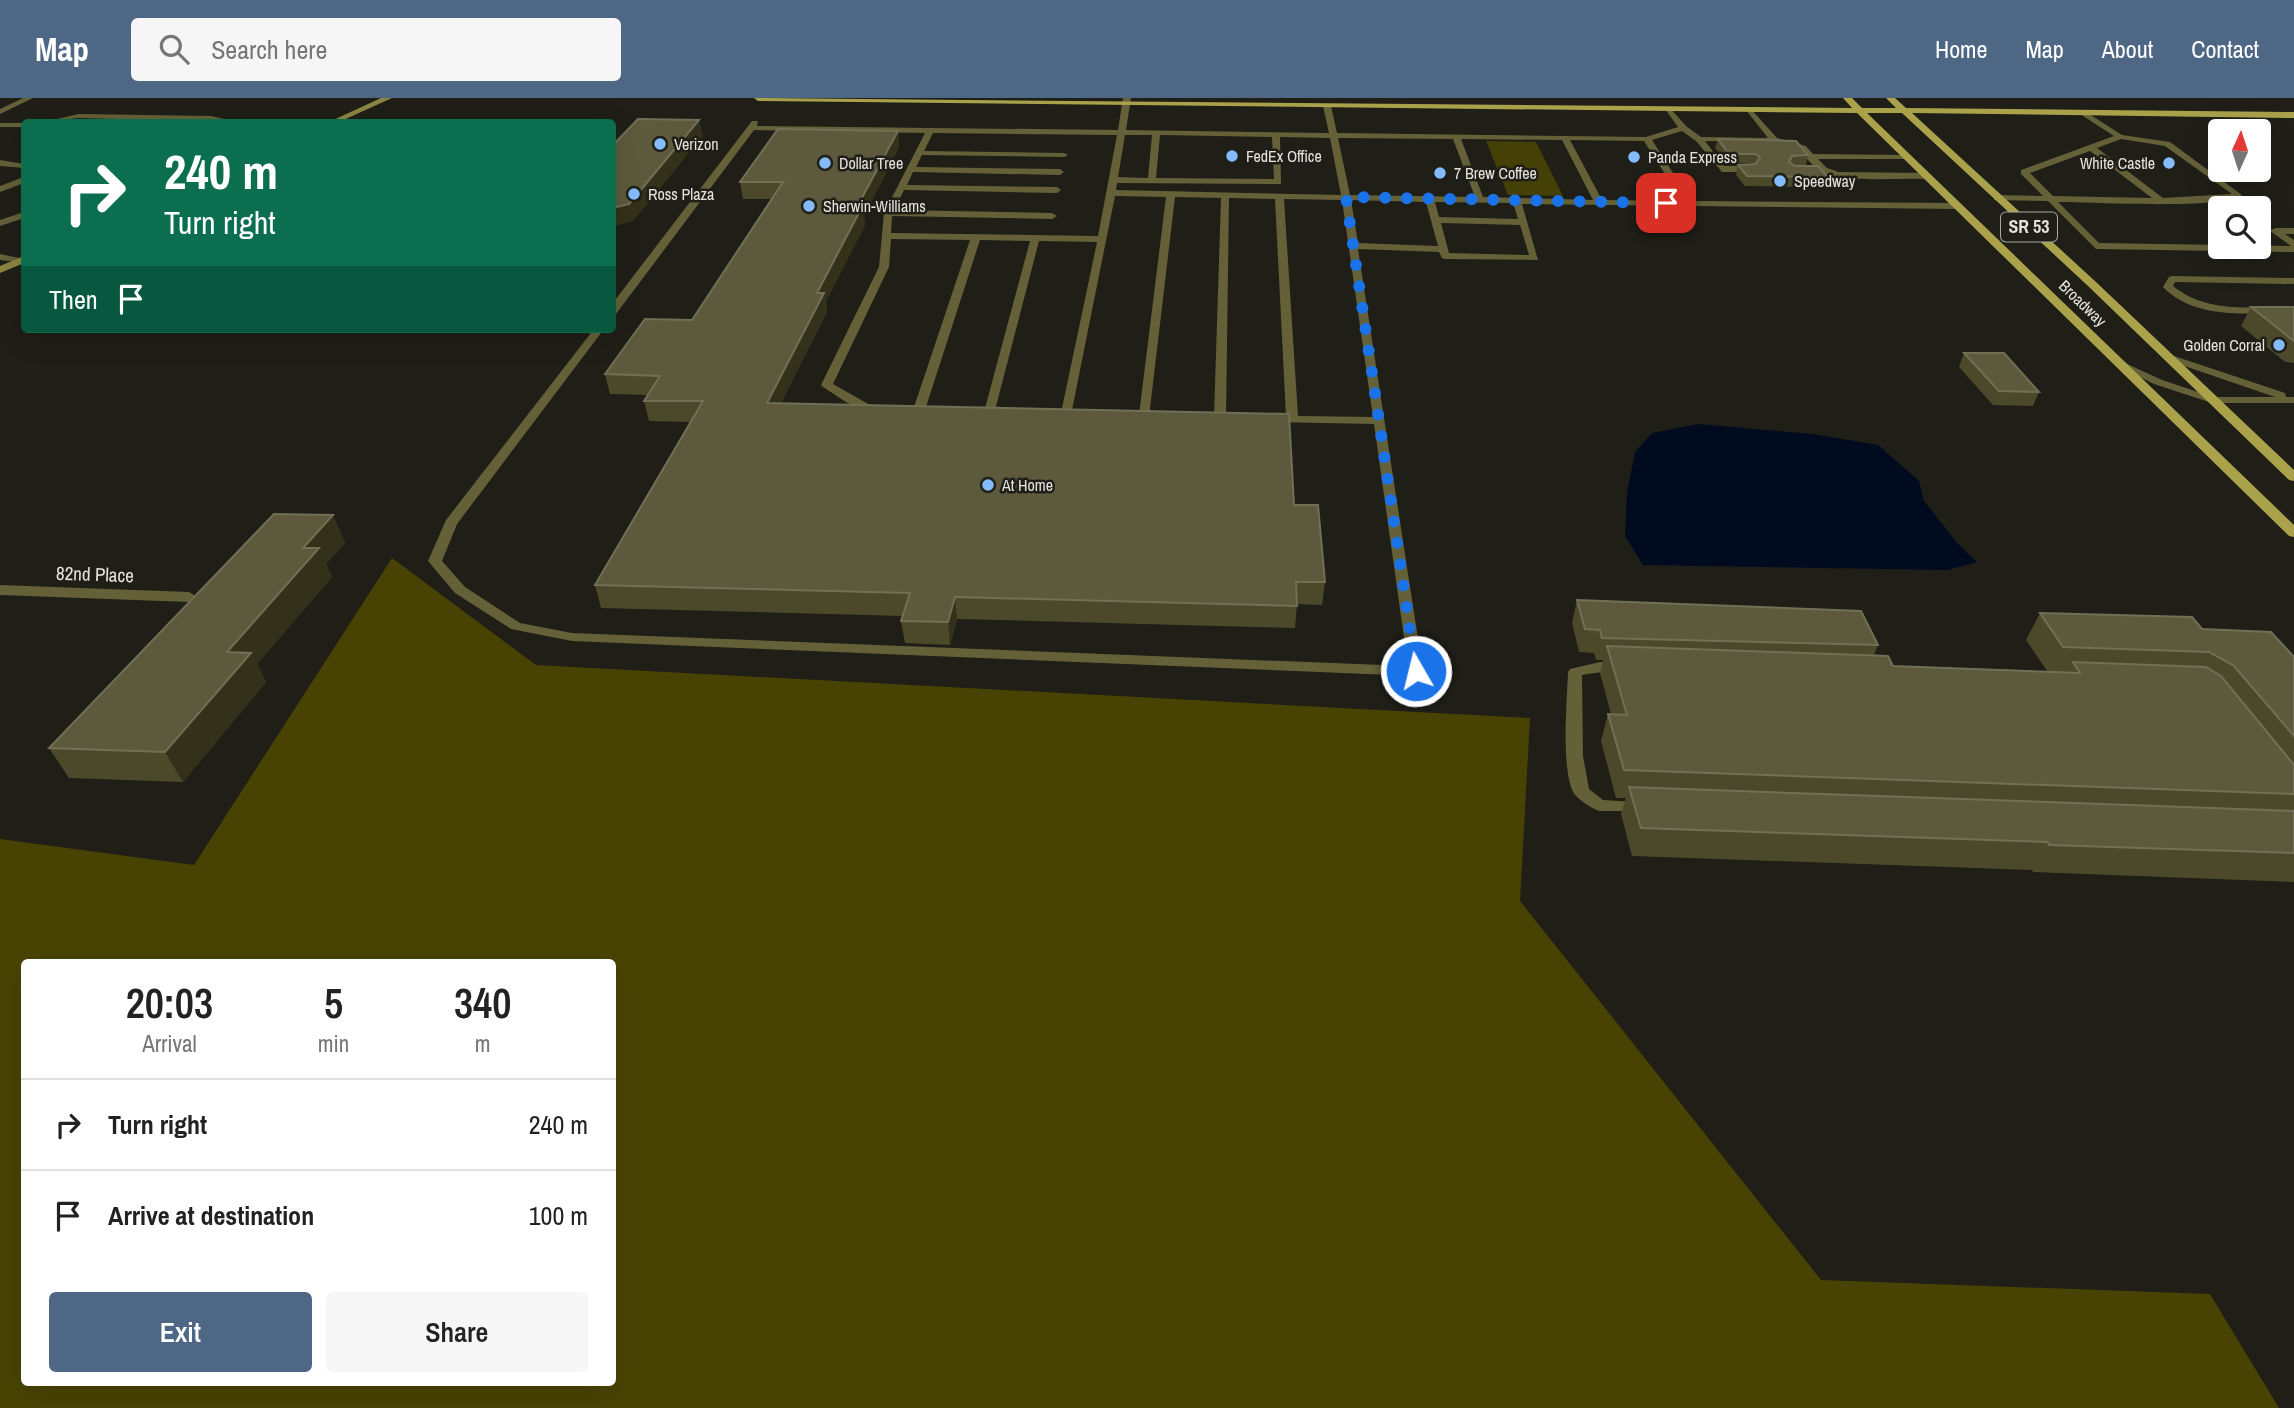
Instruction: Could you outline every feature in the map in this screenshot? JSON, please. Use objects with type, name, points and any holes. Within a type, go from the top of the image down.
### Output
[{"type":"main road","points":[[758,98],[2294,116]]},
{"type":"main road","name":"Broadway","points":[[1847,98],[2294,534]]},
{"type":"main road","name":"Broadway","points":[[1890,98],[2294,477]]},
{"type":"street","points":[[340,119],[388,98]]},
{"type":"street","points":[[0,270],[21,261]]},
{"type":"street","name":"82nd Place","points":[[0,590],[189,597]]},
{"type":"lane","points":[[0,112],[29,98]]},
{"type":"lane","points":[[1067,414],[1111,193],[1126,101]]},
{"type":"lane","points":[[596,333],[451,523],[435,561],[460,590],[516,626],[572,637],[1416,671],[1346,197],[1327,106]]},
{"type":"lane","points":[[1669,109],[1683,128],[1699,139],[1722,169],[1748,167]]},
{"type":"lane","points":[[1749,110],[1782,149]]},
{"type":"lane","points":[[1997,198],[2160,200],[2228,199],[2238,195],[2167,145],[2120,137],[2086,114]]},
{"type":"lane","points":[[64,119],[78,116],[217,119]]},
{"type":"lane","points":[[0,125],[21,125]]},
{"type":"lane","points":[[616,307],[753,126],[1121,134],[1647,139],[1683,128]]},
{"type":"lane","points":[[893,409],[867,408],[827,384],[884,267],[888,213],[930,131]]},
{"type":"lane","points":[[1047,238],[1068,133]]},
{"type":"lane","points":[[1152,180],[1156,134]]},
{"type":"lane","points":[[1113,180],[1278,182],[1276,135]]},
{"type":"lane","points":[[1456,137],[1480,200]]},
{"type":"lane","points":[[2120,137],[2024,172],[2096,246],[2294,250]]},
{"type":"lane","points":[[1565,138],[1599,202]]},
{"type":"lane","points":[[1647,139],[1688,204]]},
{"type":"lane","points":[[1699,139],[1774,140],[1803,148],[1824,170]]},
{"type":"lane","points":[[1727,140],[1733,148]]},
{"type":"lane","points":[[2091,148],[2160,200]]},
{"type":"lane","points":[[919,153],[1064,155]]},
{"type":"lane","points":[[1811,156],[1907,157]]},
{"type":"lane","points":[[0,163],[21,166]]},
{"type":"lane","points":[[911,169],[1060,172]]},
{"type":"lane","points":[[1812,170],[1824,170],[1838,175],[1925,176]]},
{"type":"lane","points":[[0,190],[21,181]]},
{"type":"lane","points":[[901,187],[1057,190]]},
{"type":"lane","points":[[1111,193],[1688,204],[1957,206]]},
{"type":"lane","points":[[1145,415],[1171,194]]},
{"type":"lane","points":[[1208,417],[1226,417],[1225,195]]},
{"type":"lane","points":[[1279,196],[1292,419]]},
{"type":"lane","points":[[1430,199],[1445,256],[1535,257],[1517,201]]},
{"type":"lane","points":[[888,213],[1052,216]]},
{"type":"lane","points":[[0,223],[21,216]]},
{"type":"lane","points":[[1436,220],[1522,222]]},
{"type":"lane","points":[[2294,231],[2275,231],[2294,244]]},
{"type":"lane","points":[[886,236],[1102,239]]},
{"type":"lane","points":[[906,410],[925,410],[976,237]]},
{"type":"lane","points":[[1002,412],[984,411],[1035,238]]},
{"type":"lane","points":[[1352,246],[1443,249]]},
{"type":"lane","points":[[0,257],[21,260]]},
{"type":"lane","points":[[2294,281],[2172,279],[2168,287],[2176,295],[2194,304],[2213,308],[2294,310]]},
{"type":"lane","points":[[2168,357],[2294,399]]},
{"type":"lane","points":[[2121,365],[2158,382],[2212,400],[2294,399]]},
{"type":"lane","points":[[1054,413],[1080,414]]},
{"type":"lane","points":[[1132,415],[1157,416]]},
{"type":"lane","points":[[1256,418],[1378,421]]},
{"type":"lane","points":[[1642,668],[1600,666],[1576,672],[1575,756],[1581,791],[1599,805],[1668,808]]},
{"type":"shaded area","points":[[1486,141],[1536,142],[1563,196],[1508,195]]},
{"type":"shaded area","points":[[392,558],[536,665],[1530,718],[1520,901],[1821,1280],[2210,1294],[2279,1408],[0,1408],[0,839],[194,865]]},
{"type":"water","points":[[1698,424],[1813,434],[1878,445],[1919,481],[1924,501],[1958,544],[1977,562],[1948,570],[1643,565],[1625,536],[1627,493],[1635,452],[1652,433]]},
{"type":"building","points":[[638,119],[699,120],[629,204],[616,207],[616,142]]},
{"type":"building","points":[[778,129],[898,131],[857,207],[862,207],[817,293],[824,293],[767,403],[1289,414],[1294,505],[1318,505],[1325,582],[1296,582],[1297,606],[955,597],[948,622],[901,621],[910,593],[595,585],[703,401],[644,401],[660,376],[605,374],[645,319],[692,320],[783,182],[740,182]]},
{"type":"building","points":[[1718,139],[1796,141],[1808,155],[1792,156],[1789,162],[1795,166],[1818,166],[1828,177],[1747,176],[1738,165],[1756,164],[1760,157],[1755,154],[1729,154]]},
{"type":"building","points":[[2251,307],[2294,307],[2294,341]]},
{"type":"building","points":[[1964,353],[2004,353],[2039,392],[1999,391]]},
{"type":"building","points":[[274,514],[333,515],[303,548],[319,548],[227,652],[251,653],[165,752],[49,748]]},
{"type":"building","points":[[1577,600],[1861,611],[1878,645],[1602,638],[1600,630],[1585,629]]},
{"type":"building","points":[[2040,613],[2192,617],[2202,629],[2271,632],[2294,657],[2294,736],[2234,666],[2209,652],[2063,647]]},
{"type":"building","points":[[1607,646],[1888,656],[1893,666],[2080,673],[2073,662],[2206,667],[2221,676],[2294,765],[2294,794],[1624,770],[1608,714],[1627,715]]},
{"type":"building","points":[[1629,787],[2294,811],[2294,853],[1641,828]]},
{"type":"place","name":"Verizon","points":[[660,144]]},
{"type":"place","name":"FedEx Office","points":[[1232,156]]},
{"type":"place","name":"Panda Express","points":[[1634,157]]},
{"type":"place","name":"Dollar Tree","points":[[825,163]]},
{"type":"place","name":"White Castle","points":[[2169,163]]},
{"type":"place","name":"7 Brew Coffee","points":[[1440,173]]},
{"type":"place","name":"Speedway","points":[[1780,181]]},
{"type":"place","name":"Ross Plaza","points":[[634,194]]},
{"type":"place","name":"Sherwin-Williams","points":[[809,206]]},
{"type":"place","name":"Golden Corral","points":[[2279,345]]},
{"type":"place","name":"At Home","points":[[988,485]]},
{"type":"route","points":[[1416,671],[1346,197],[1666,203]]}]
